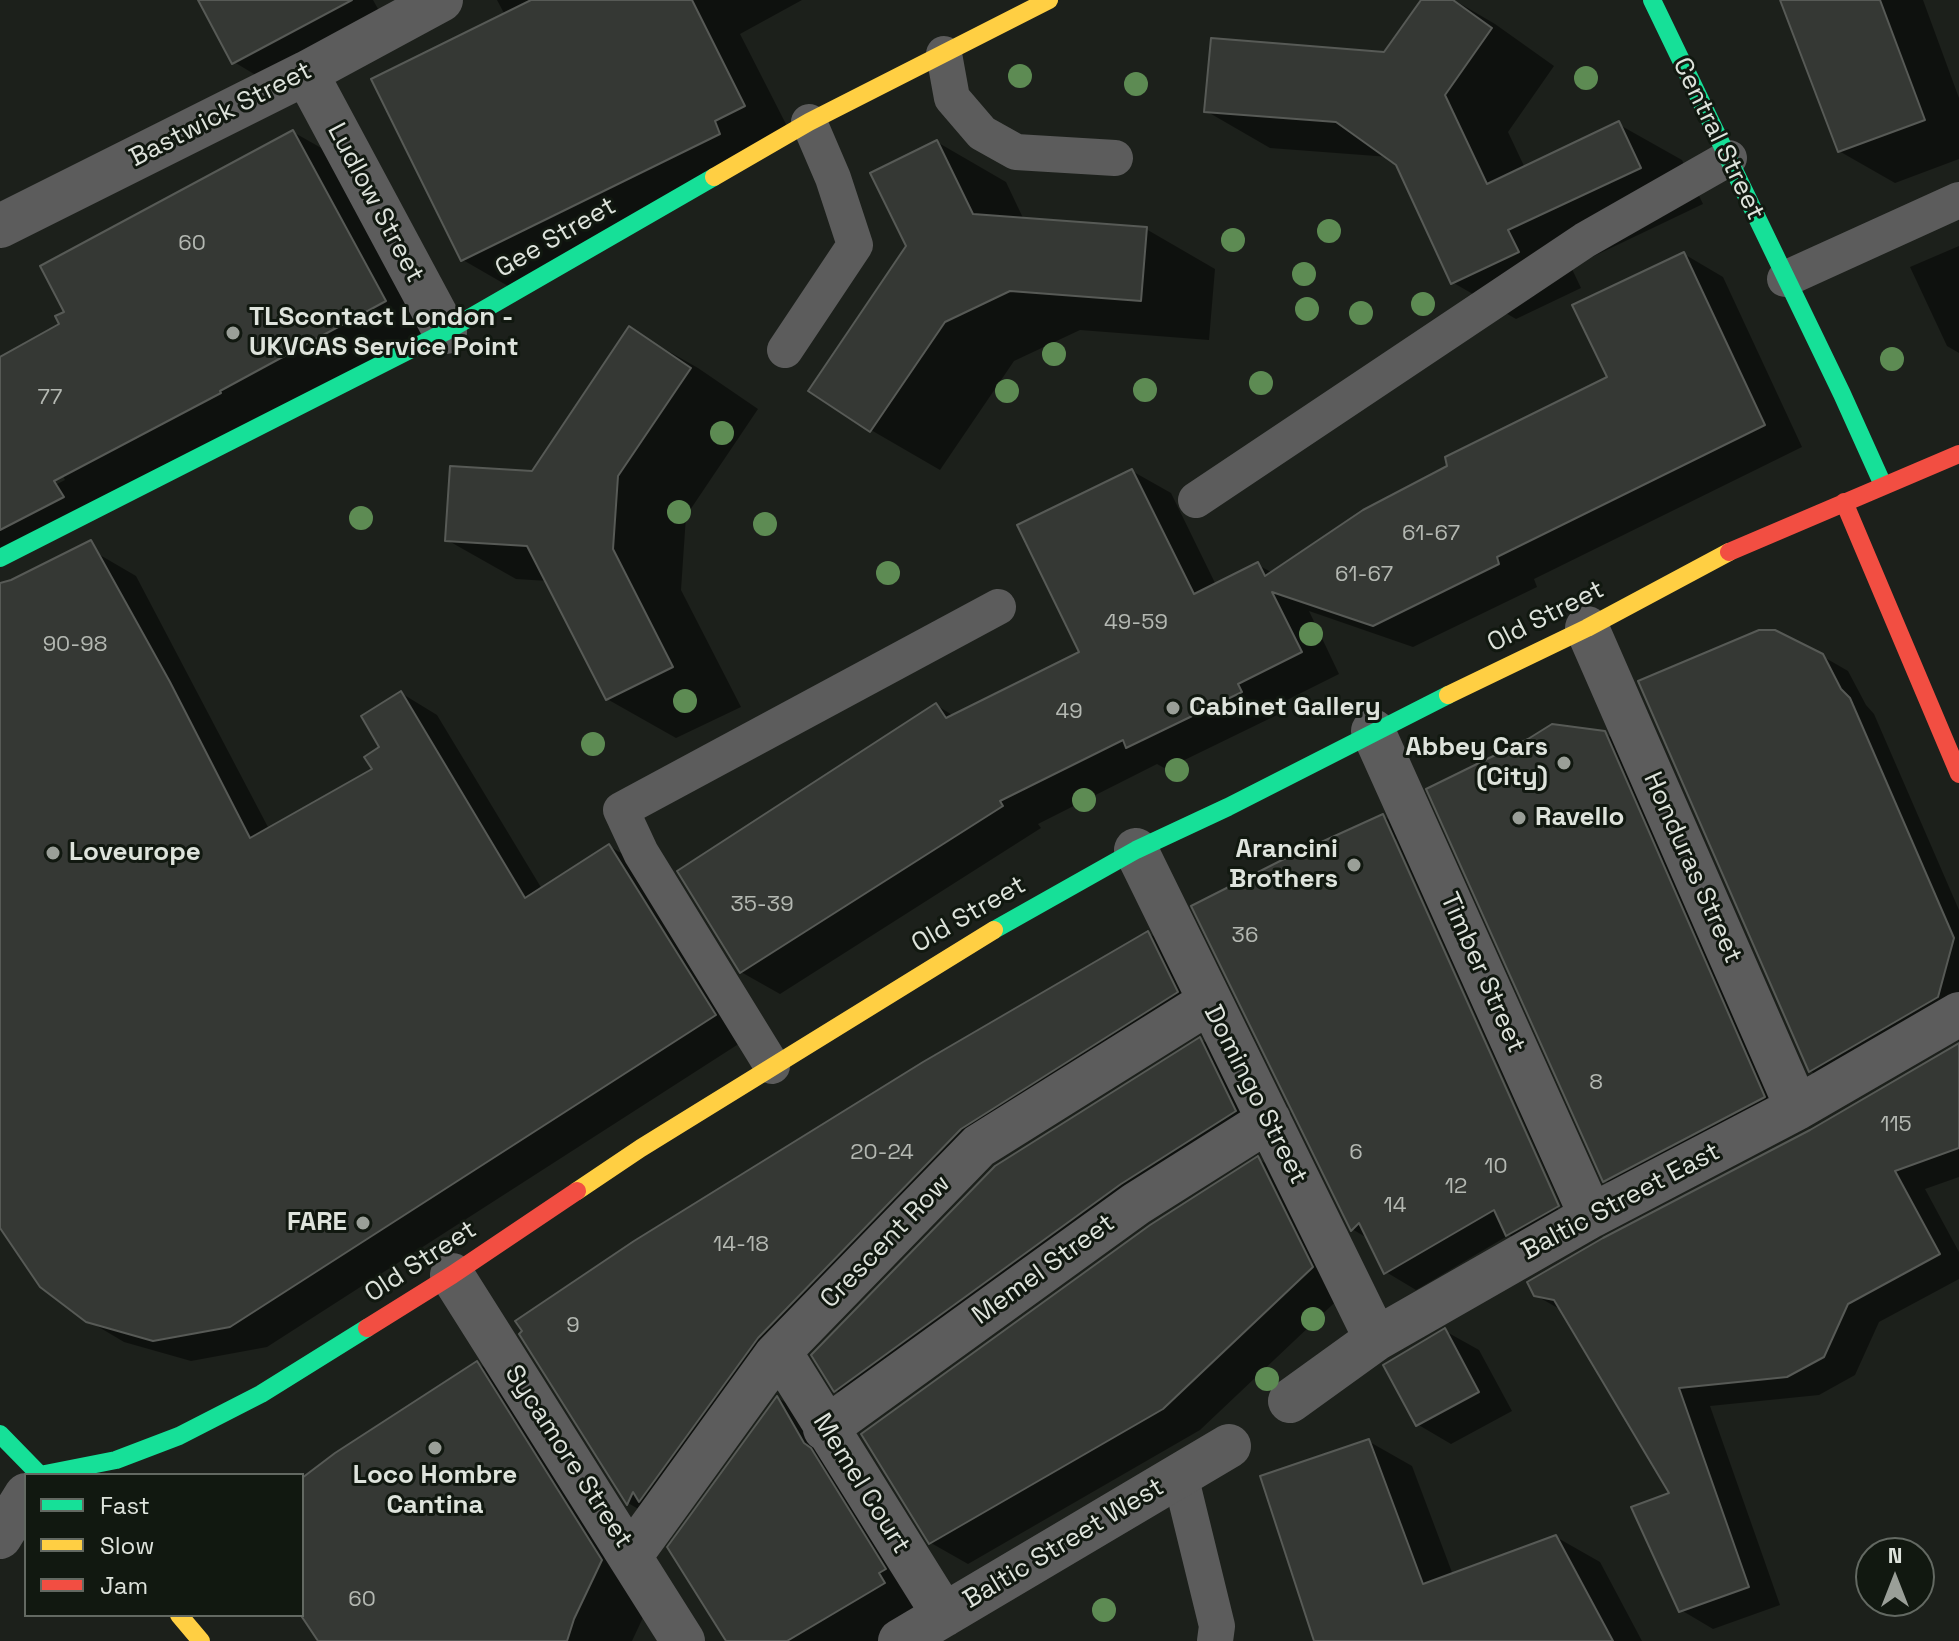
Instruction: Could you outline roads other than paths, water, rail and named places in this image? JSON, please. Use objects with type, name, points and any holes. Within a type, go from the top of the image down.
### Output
[{"type":"main road","name":"Gee Street","points":[[0,558],[445,332],[809,122],[1049,0]]},
{"type":"main road","name":"Central Street","points":[[1652,0],[1883,485]]},
{"type":"main road","name":"Old Street","points":[[50,1473],[116,1460],[179,1436],[261,1394],[452,1275],[641,1148],[958,950],[1136,850],[1587,628],[1681,576],[1959,454]]},
{"type":"main road","points":[[1844,502],[1959,774]]},
{"type":"main road","points":[[0,1434],[38,1473]]},
{"type":"main road","points":[[181,1617],[201,1641]]},
{"type":"street","name":"Bastwick Street","points":[[0,226],[306,73],[441,0]]},
{"type":"street","name":"Ludlow Street","points":[[306,73],[445,332]]},
{"type":"street","name":"Honduras Street","points":[[1587,628],[1797,1108]]},
{"type":"street","name":"Timber Street","points":[[1373,731],[1591,1216]]},
{"type":"street","name":"Domingo Street","points":[[1136,850],[1376,1339]]},
{"type":"street","name":"Crescent Row","points":[[631,1555],[776,1355],[979,1146],[1209,1002]]},
{"type":"street","name":"Baltic Street East","points":[[1290,1401],[1376,1339],[1591,1216],[1797,1108],[1959,1014]]},
{"type":"street","name":"Memel Street","points":[[825,1429],[1136,1204],[1269,1120]]},
{"type":"street","name":"Sycamore Street","points":[[452,1275],[683,1641]]},
{"type":"street","name":"Memel Court","points":[[776,1355],[786,1362],[825,1429],[944,1615]]},
{"type":"street","name":"Baltic Street West","points":[[900,1641],[1229,1446]]},
{"type":"street","points":[[0,1537],[22,1483]]},
{"type":"lane","points":[[944,54],[952,98],[982,133],[1016,152],[1115,158]]},
{"type":"lane","points":[[785,350],[855,245],[833,178],[809,122]]},
{"type":"lane","points":[[1196,500],[1585,240],[1729,158]]},
{"type":"lane","points":[[1785,279],[1959,200]]},
{"type":"lane","points":[[772,1066],[641,853],[621,810],[998,607]]},
{"type":"lane","points":[[1180,1475],[1217,1626],[1215,1641]]},
{"type":"place","name":"TLScontact London - UKVCAS Service Point","points":[[233,333]]},
{"type":"place","name":"Cabinet Gallery","points":[[1173,708]]},
{"type":"place","name":"Abbey Cars (City)","points":[[1564,763]]},
{"type":"place","name":"Ravello","points":[[1519,818]]},
{"type":"place","name":"Loveurope","points":[[53,853]]},
{"type":"place","name":"Arancini Brothers","points":[[1354,865]]},
{"type":"place","name":"FARE","points":[[363,1223]]},
{"type":"place","name":"Loco Hombre Cantina","points":[[435,1448]]}]
